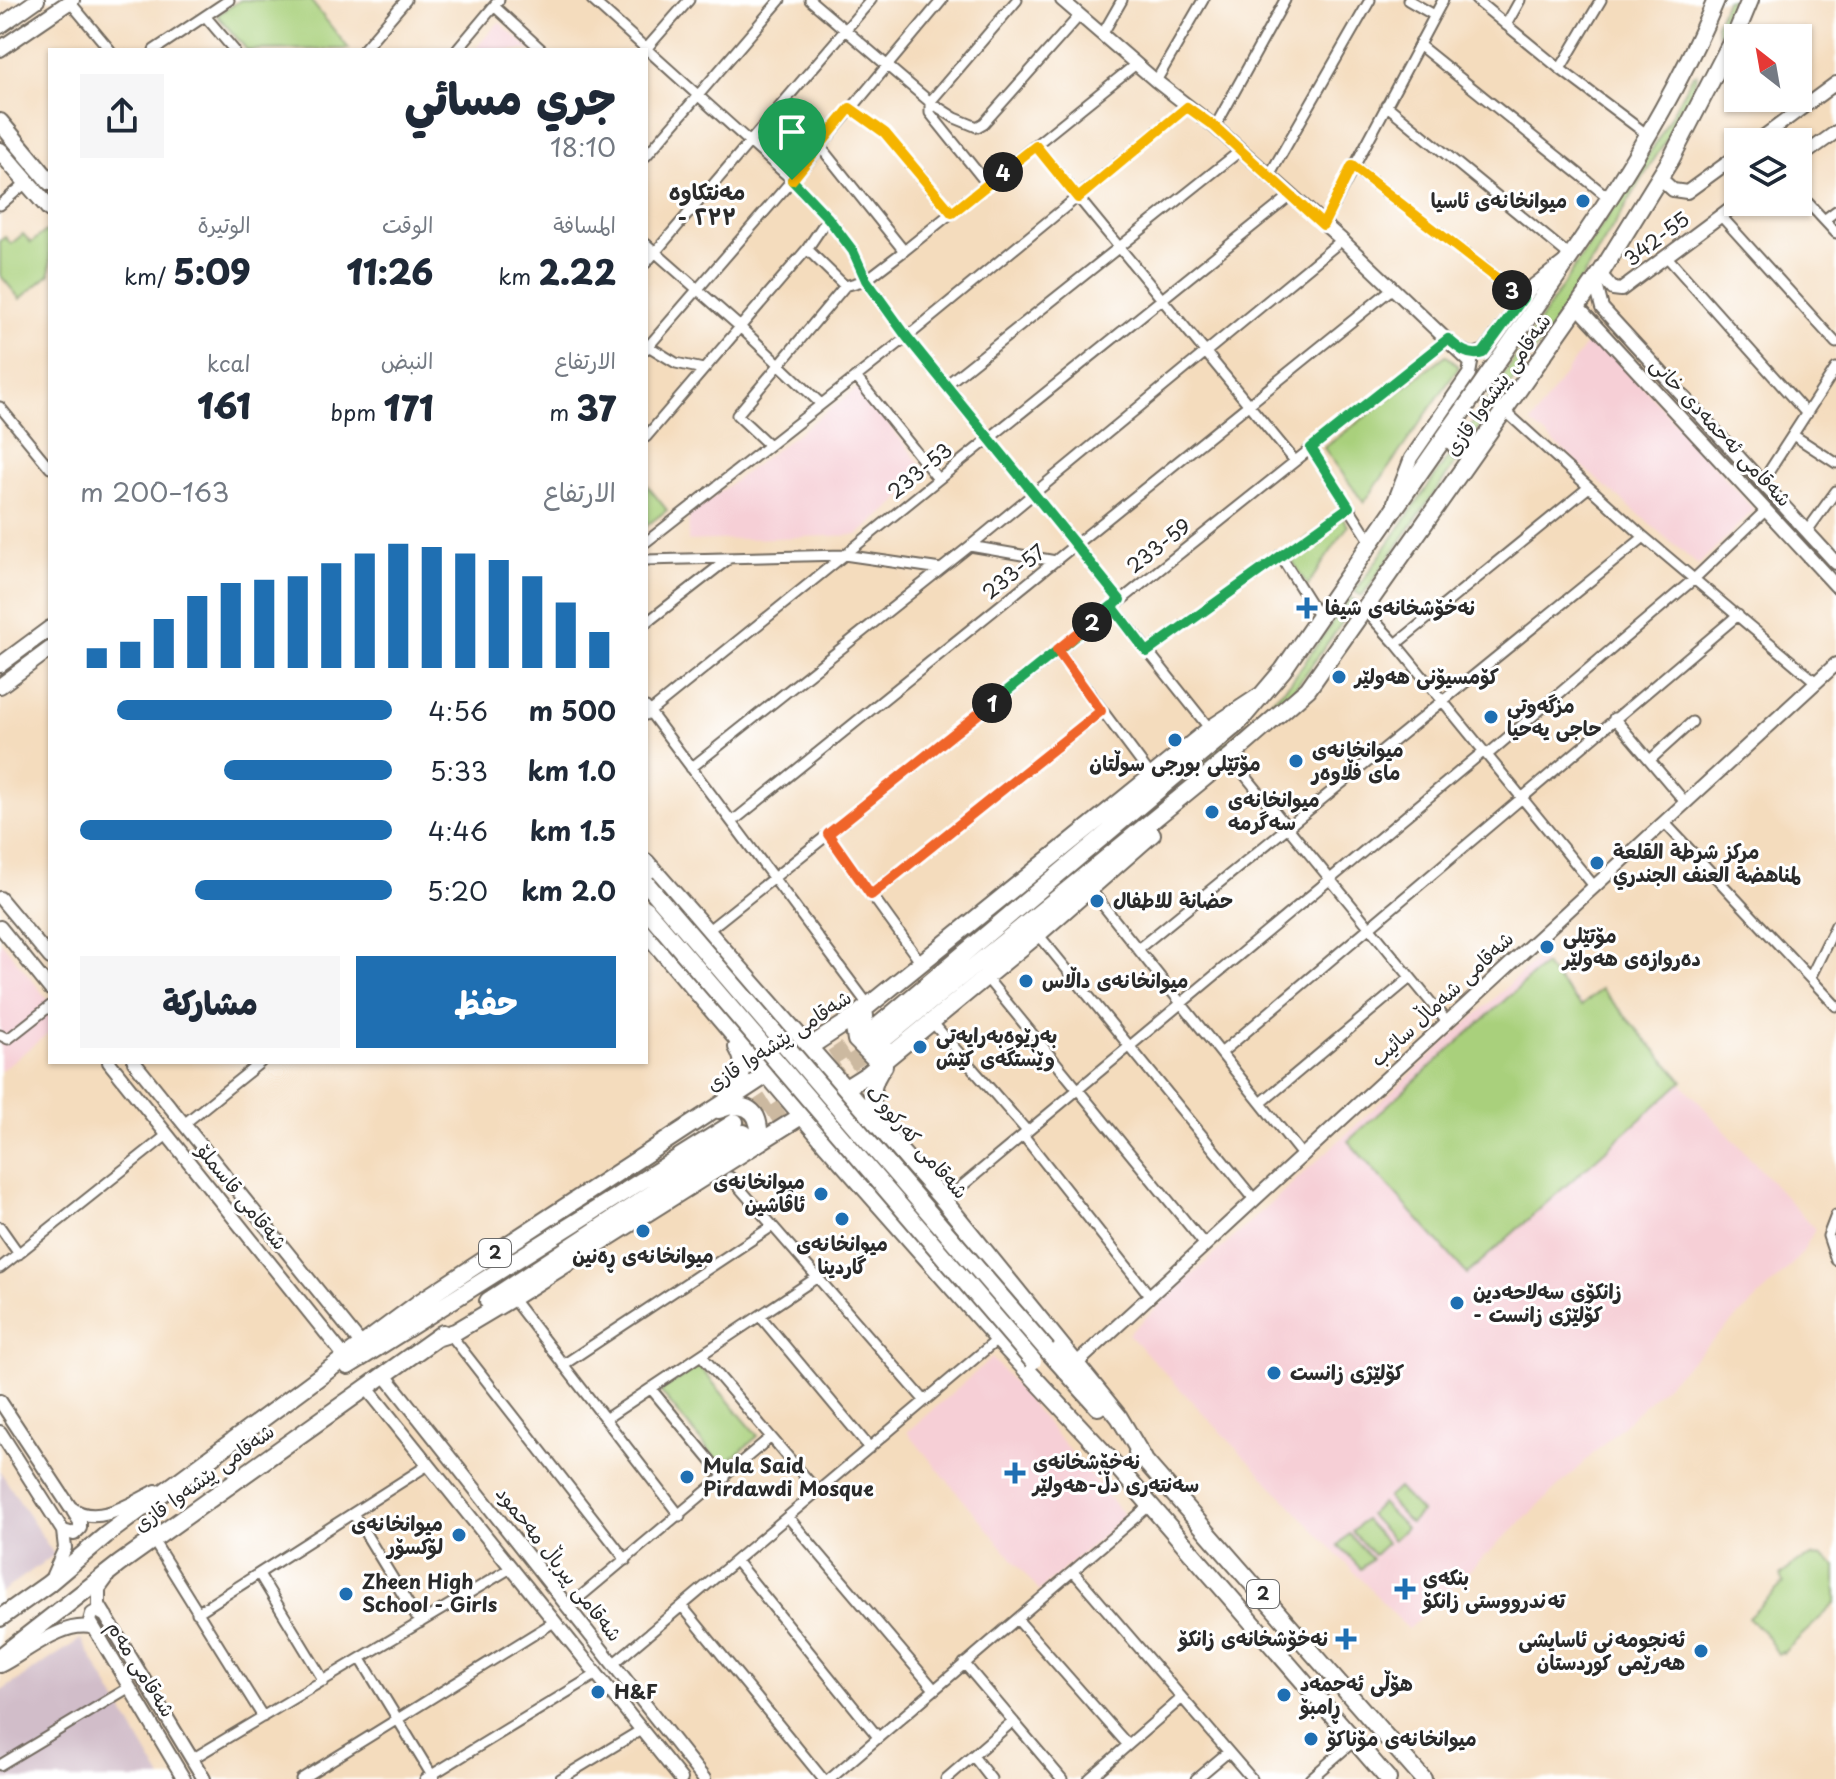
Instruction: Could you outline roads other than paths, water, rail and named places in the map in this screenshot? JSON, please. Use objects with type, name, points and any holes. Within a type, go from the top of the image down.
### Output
[{"type":"highway","name":"شەقامی پێشەوا قازی","points":[[1716,0],[1700,38],[1649,136],[1609,198],[1283,670],[1238,723],[872,1040],[1230,757],[1308,689],[1597,277],[1660,178],[1724,57]]},
{"type":"highway","name":"شەقامی پێشەوا قازی","points":[[1739,24],[1750,0]]},
{"type":"highway","points":[[1700,38],[1714,49],[1724,49]]},
{"type":"highway","points":[[1687,64],[1702,66],[1713,78]]},
{"type":"highway","points":[[0,122],[48,180]]},
{"type":"highway","points":[[0,151],[48,207]]},
{"type":"highway","points":[[1453,425],[1450,438],[1459,450],[1469,452],[1481,443]]},
{"type":"highway","name":"شەقامی پێشەوا قازی","points":[[0,1618],[48,1584],[106,1535],[420,1302],[696,1120],[810,1052],[1210,729],[1260,696]]},
{"type":"highway","name":"شەقامی پێشەوا قازی","points":[[299,1394],[743,1135],[778,1132],[838,1088],[874,1070],[1038,934],[1198,795],[1230,757]]},
{"type":"highway","points":[[648,864],[795,1030],[810,1038],[837,1030]]},
{"type":"highway","name":"شەقامی کەرکووک","points":[[648,885],[1047,1350],[1423,1779]]},
{"type":"highway","points":[[648,911],[1033,1361],[1119,1469]]},
{"type":"highway","points":[[648,934],[726,1028],[774,1076],[827,1145]]},
{"type":"highway","points":[[906,1044],[876,1059],[856,1040],[854,1032],[856,1024],[917,966]]},
{"type":"highway","points":[[707,1004],[729,1025],[746,1027],[754,1024],[762,1014],[764,1000],[758,989]]},
{"type":"highway","points":[[696,1120],[742,1075],[742,1057],[726,1028]]},
{"type":"highway","name":"شەقامی کەرکووک","points":[[795,1030],[838,1088],[882,1131],[944,1201],[1119,1417],[1144,1459]]},
{"type":"highway","points":[[882,1131],[872,1106],[873,1085],[877,1076],[906,1044]]},
{"type":"highway","points":[[802,1112],[810,1052]]},
{"type":"highway","points":[[774,1076],[806,1082]]},
{"type":"highway","name":"2","points":[[806,1082],[838,1088]]},
{"type":"highway","points":[[696,1120],[734,1105],[748,1108],[755,1115],[759,1127],[755,1140],[726,1172]]},
{"type":"highway","points":[[860,1183],[848,1161],[850,1147],[856,1139],[864,1134],[874,1134],[889,1140],[896,1148]]},
{"type":"highway","name":"شەقامی پێشەوا قازی","points":[[0,1657],[119,1564],[384,1374],[443,1336],[726,1172],[743,1135]]},
{"type":"highway","name":"شەقامی پێشەوا قازی","points":[[443,1336],[470,1312],[743,1135]]},
{"type":"highway","name":"2","points":[[743,1135],[806,1135],[827,1145],[998,1339],[1119,1469],[1388,1779]]},
{"type":"highway","points":[[1305,1683],[1312,1687],[1324,1683],[1328,1676],[1324,1664]]},
{"type":"highway","points":[[1335,1718],[1332,1710],[1338,1699],[1347,1697],[1355,1701]]},
{"type":"main road","points":[[0,26],[37,0]]},
{"type":"main road","points":[[1062,0],[1187,107],[1215,127],[1342,240],[1471,363],[1471,370],[1411,458],[1391,514]]},
{"type":"main road","points":[[0,49],[71,1]]},
{"type":"main road","points":[[1775,128],[1836,83]]},
{"type":"main road","points":[[1812,149],[1836,132]]},
{"type":"main road","name":"342-55","points":[[1660,178],[1673,190],[1687,192],[1724,165]]},
{"type":"main road","name":"342-55","points":[[1597,277],[1613,289],[1621,290],[1724,214]]},
{"type":"main road","points":[[1459,349],[1473,355],[1483,353],[1540,279],[1569,258]]},
{"type":"main road","name":"شەقامی ئەحمەدی خانی","points":[[1597,277],[1602,308],[1836,563]]},
{"type":"main road","name":"شەقامی ئەحمەدی خانی","points":[[1577,306],[1836,586]]},
{"type":"main road","points":[[0,665],[48,629]]},
{"type":"main road","points":[[0,686],[48,650]]},
{"type":"main road","name":"شەقامی شەماڵ سائیب","points":[[1076,1364],[1836,664]]},
{"type":"main road","points":[[0,898],[48,956]]},
{"type":"main road","points":[[0,927],[48,987]]},
{"type":"main road","name":"شەقامی قاسملۆ","points":[[111,1064],[345,1357]]},
{"type":"main road","name":"شەقامی قاسملۆ","points":[[136,1064],[361,1344]]},
{"type":"main road","points":[[288,1286],[298,1283],[304,1273]]},
{"type":"main road","name":"شەقامی پیرباڵ مەحمود","points":[[384,1374],[704,1779]]},
{"type":"main road","name":"شەقامی پیرباڵ مەحمود","points":[[366,1387],[681,1779]]},
{"type":"main road","points":[[0,1401],[79,1519],[80,1528],[74,1534],[63,1531]]},
{"type":"main road","points":[[396,1425],[413,1412]]},
{"type":"main road","points":[[0,1432],[66,1539],[63,1557],[48,1584]]},
{"type":"main road","points":[[70,1507],[82,1515],[98,1516],[130,1504],[191,1472]]},
{"type":"main road","name":"شەقامی مەم","points":[[119,1564],[102,1585],[98,1594],[99,1605],[204,1779]]},
{"type":"main road","points":[[94,1628],[90,1619],[94,1613],[101,1612],[108,1619]]},
{"type":"main road","name":"شەقامی مەم","points":[[0,1666],[63,1630],[79,1626],[94,1628],[184,1779]]},
{"type":"street","points":[[157,48],[229,0]]},
{"type":"street","points":[[365,48],[406,0]]},
{"type":"street","points":[[593,0],[645,48]]},
{"type":"street","points":[[647,48],[689,0]]},
{"type":"street","points":[[648,154],[780,0]]},
{"type":"street","points":[[810,0],[930,102],[977,127],[984,123],[1080,15]]},
{"type":"street","points":[[648,261],[871,0]]},
{"type":"street","points":[[648,347],[942,0]]},
{"type":"street","points":[[987,184],[930,113],[930,102],[1017,0]]},
{"type":"street","points":[[1102,35],[1122,0]]},
{"type":"street","points":[[1156,81],[1203,0]]},
{"type":"street","points":[[1215,127],[1285,0]]},
{"type":"street","points":[[1269,176],[1370,0]]},
{"type":"street","points":[[1408,0],[1434,15]]},
{"type":"street","points":[[1323,225],[1443,0]]},
{"type":"street","points":[[1476,0],[1649,136]]},
{"type":"street","points":[[1506,25],[1520,0]]},
{"type":"street","points":[[1560,69],[1601,0]]},
{"type":"street","points":[[71,1],[108,48]]},
{"type":"street","points":[[459,48],[497,3],[540,48]]},
{"type":"street","points":[[205,16],[232,48]]},
{"type":"street","points":[[1419,45],[1609,198]]},
{"type":"street","points":[[648,51],[792,180],[828,218],[853,251],[866,280],[907,337],[1076,546],[1147,652],[1210,729]]},
{"type":"street","points":[[769,445],[737,415],[845,286],[866,280],[1136,64]]},
{"type":"street","points":[[1386,105],[1569,258]]},
{"type":"street","points":[[648,540],[907,337],[1187,107]]},
{"type":"street","points":[[850,108],[885,133],[952,213]]},
{"type":"street","points":[[819,145],[904,251]]},
{"type":"street","points":[[1036,146],[1295,461]]},
{"type":"street","points":[[946,385],[1240,151]]},
{"type":"street","points":[[1352,166],[1523,298]]},
{"type":"street","points":[[0,205],[27,182]]},
{"type":"street","name":"233-53","points":[[648,710],[1290,196]]},
{"type":"street","points":[[1812,207],[1836,233]]},
{"type":"street","points":[[1824,220],[1836,211]]},
{"type":"street","points":[[1721,216],[1836,343]]},
{"type":"street","points":[[648,435],[807,249],[828,218]]},
{"type":"street","points":[[691,768],[970,546],[1342,240]]},
{"type":"street","points":[[648,246],[821,404]]},
{"type":"street","points":[[807,249],[845,286]]},
{"type":"street","points":[[1667,257],[1807,414]]},
{"type":"street","name":"233-57","points":[[732,822],[1393,288]]},
{"type":"street","name":"233-59","points":[[706,932],[1448,339]]},
{"type":"street","points":[[648,349],[676,363],[703,369]]},
{"type":"street","points":[[1762,482],[1836,368]]},
{"type":"street","points":[[856,377],[938,479]]},
{"type":"street","points":[[0,407],[48,466]]},
{"type":"street","points":[[1504,410],[1644,537],[1816,682]]},
{"type":"street","points":[[1793,435],[1836,463]]},
{"type":"street","points":[[1311,448],[1371,542]]},
{"type":"street","points":[[1396,644],[1589,487]]},
{"type":"street","points":[[1807,531],[1836,491]]},
{"type":"street","points":[[1147,652],[1349,507]]},
{"type":"street","points":[[944,1201],[1694,579],[1766,510]]},
{"type":"street","points":[[1138,949],[1441,699],[1644,537]]},
{"type":"street","points":[[970,546],[1056,561]]},
{"type":"street","points":[[648,560],[844,555],[941,569]]},
{"type":"street","points":[[1280,555],[1319,617]]},
{"type":"street","points":[[648,621],[727,560]]},
{"type":"street","points":[[1364,609],[1594,886]]},
{"type":"street","points":[[1221,1053],[1738,615]]},
{"type":"street","points":[[1057,650],[1152,777]]},
{"type":"street","points":[[871,895],[1101,711]]},
{"type":"street","points":[[648,712],[869,1006]]},
{"type":"street","points":[[1614,718],[1685,802]]},
{"type":"street","points":[[1650,760],[1692,722]]},
{"type":"street","points":[[1230,757],[1447,1022]]},
{"type":"street","points":[[1664,822],[1836,1006]]},
{"type":"street","points":[[828,834],[917,966]]},
{"type":"street","points":[[1090,889],[1302,1155]]},
{"type":"street","points":[[1810,978],[1836,925]]},
{"type":"street","points":[[1038,934],[1254,1199]]},
{"type":"street","points":[[985,976],[1205,1245]]},
{"type":"street","points":[[1261,1103],[1410,978]]},
{"type":"street","points":[[0,1035],[8,1039],[48,1008]]},
{"type":"street","points":[[932,1022],[1025,1133],[1150,1296]]},
{"type":"street","points":[[184,1124],[259,1064]]},
{"type":"street","points":[[0,1268],[167,1135]]},
{"type":"street","points":[[726,1172],[925,1401]]},
{"type":"street","points":[[1836,1215],[1828,1236],[1836,1260]]},
{"type":"street","points":[[0,1227],[19,1254]]},
{"type":"street","points":[[563,1365],[771,1227]]},
{"type":"street","points":[[605,1419],[816,1278]]},
{"type":"street","points":[[512,1298],[680,1516]]},
{"type":"street","points":[[760,1316],[870,1448]]},
{"type":"street","points":[[443,1336],[626,1560]]},
{"type":"street","points":[[613,1664],[998,1339]]},
{"type":"street","points":[[701,1355],[818,1492]]},
{"type":"street","points":[[652,1390],[725,1478]]},
{"type":"street","points":[[568,1607],[771,1437]]},
{"type":"street","points":[[197,1613],[428,1465]]},
{"type":"street","points":[[830,1779],[1150,1505]]},
{"type":"street","points":[[353,1513],[420,1623]]},
{"type":"street","points":[[788,1517],[934,1689]]},
{"type":"street","points":[[153,1540],[263,1717]]},
{"type":"street","points":[[736,1561],[878,1737]]},
{"type":"street","points":[[192,1759],[511,1568]]},
{"type":"street","points":[[1073,1571],[1252,1779]]},
{"type":"street","points":[[259,1574],[324,1681]]},
{"type":"street","points":[[682,1606],[823,1779]]},
{"type":"street","points":[[1017,1619],[1128,1745]]},
{"type":"street","points":[[302,1779],[554,1622]]},
{"type":"street","points":[[361,1659],[430,1778],[597,1674]]},
{"type":"street","points":[[964,1663],[1062,1779]]},
{"type":"street","points":[[0,1765],[130,1687]]},
{"type":"street","points":[[1089,1779],[1182,1698]]},
{"type":"street","points":[[946,1779],[1013,1721]]},
{"type":"street","points":[[560,1779],[641,1730]]},
{"type":"street","points":[[1310,1779],[1355,1740]]},
{"type":"street","points":[[1196,1779],[1228,1752]]},
{"type":"street","points":[[973,1756],[991,1779]]},
{"type":"tunnel","points":[[812,1071],[866,1035]]},
{"type":"tunnel","points":[[749,1130],[876,1046]]},
{"type":"tunnel","points":[[735,1122],[793,1084]]},
{"type":"place","name":"میوانخانەی ئاسیا","points":[[1583,201]]},
{"type":"place","name":"نەخۆشخانەی شیفا","points":[[1307,608]]},
{"type":"place","name":"کۆمسیۆنی هەولێر","points":[[1339,677]]},
{"type":"place","name":"مزگەوتی حاجی یەحیا","points":[[1491,717]]},
{"type":"place","name":"مۆتێلی بورجی سوڵتان","points":[[1175,740]]},
{"type":"place","name":"میوانخانەی مای فڵاوەر","points":[[1296,761]]},
{"type":"place","name":"میوانخانەی سەگرمە","points":[[1212,812]]},
{"type":"place","name":"مركز شرطة القلعة لمناهضة العنف الجندري","points":[[1597,863]]},
{"type":"place","name":"حضانة للاطفال","points":[[1097,901]]},
{"type":"place","name":"مۆتێلی دەروازەی هەولێر","points":[[1547,947]]},
{"type":"place","name":"میوانخانەی داڵاس","points":[[1026,981]]},
{"type":"place","name":"بەڕێوەبەرایەتی وێستگەی کێش","points":[[920,1047]]},
{"type":"place","name":"میوانخانەی ئاڤاشین","points":[[821,1194]]},
{"type":"place","name":"میوانخانەی گاردینا","points":[[842,1219]]},
{"type":"place","name":"میوانخانەی ڕەنین","points":[[643,1231]]},
{"type":"place","name":"زانکۆی سەلاحەدین - کۆلێژی زانست","points":[[1457,1303]]},
{"type":"place","name":"کۆلێژی زانست","points":[[1274,1373]]},
{"type":"place","name":"نەخۆشخانەی سەنتەری دڵ-هەولێر","points":[[1015,1473]]},
{"type":"place","name":"Mula Said Pirdawdi Mosque","points":[[687,1477]]},
{"type":"place","name":"میوانخانەی لۆکسۆر","points":[[459,1535]]},
{"type":"place","name":"بنکەی تەندرووستی زانکۆ","points":[[1405,1589]]},
{"type":"place","name":"Zheen High School - Girls","points":[[346,1594]]},
{"type":"place","name":"نەخۆشخانەی زانکۆ","points":[[1346,1639]]},
{"type":"place","name":"ئەنجومەنی ئاسایشی هەرێمی کوردستان","points":[[1701,1651]]},
{"type":"place","name":"H&F","points":[[598,1692]]},
{"type":"place","name":"هۆڵی ئەحمەد ڕامبۆ","points":[[1284,1695]]},
{"type":"place","name":"میوانخانەی مۆناکۆ","points":[[1311,1739]]},
{"type":"district","name":"مەنتکاوە - ٢٣٣","points":[[707,204]]}]
